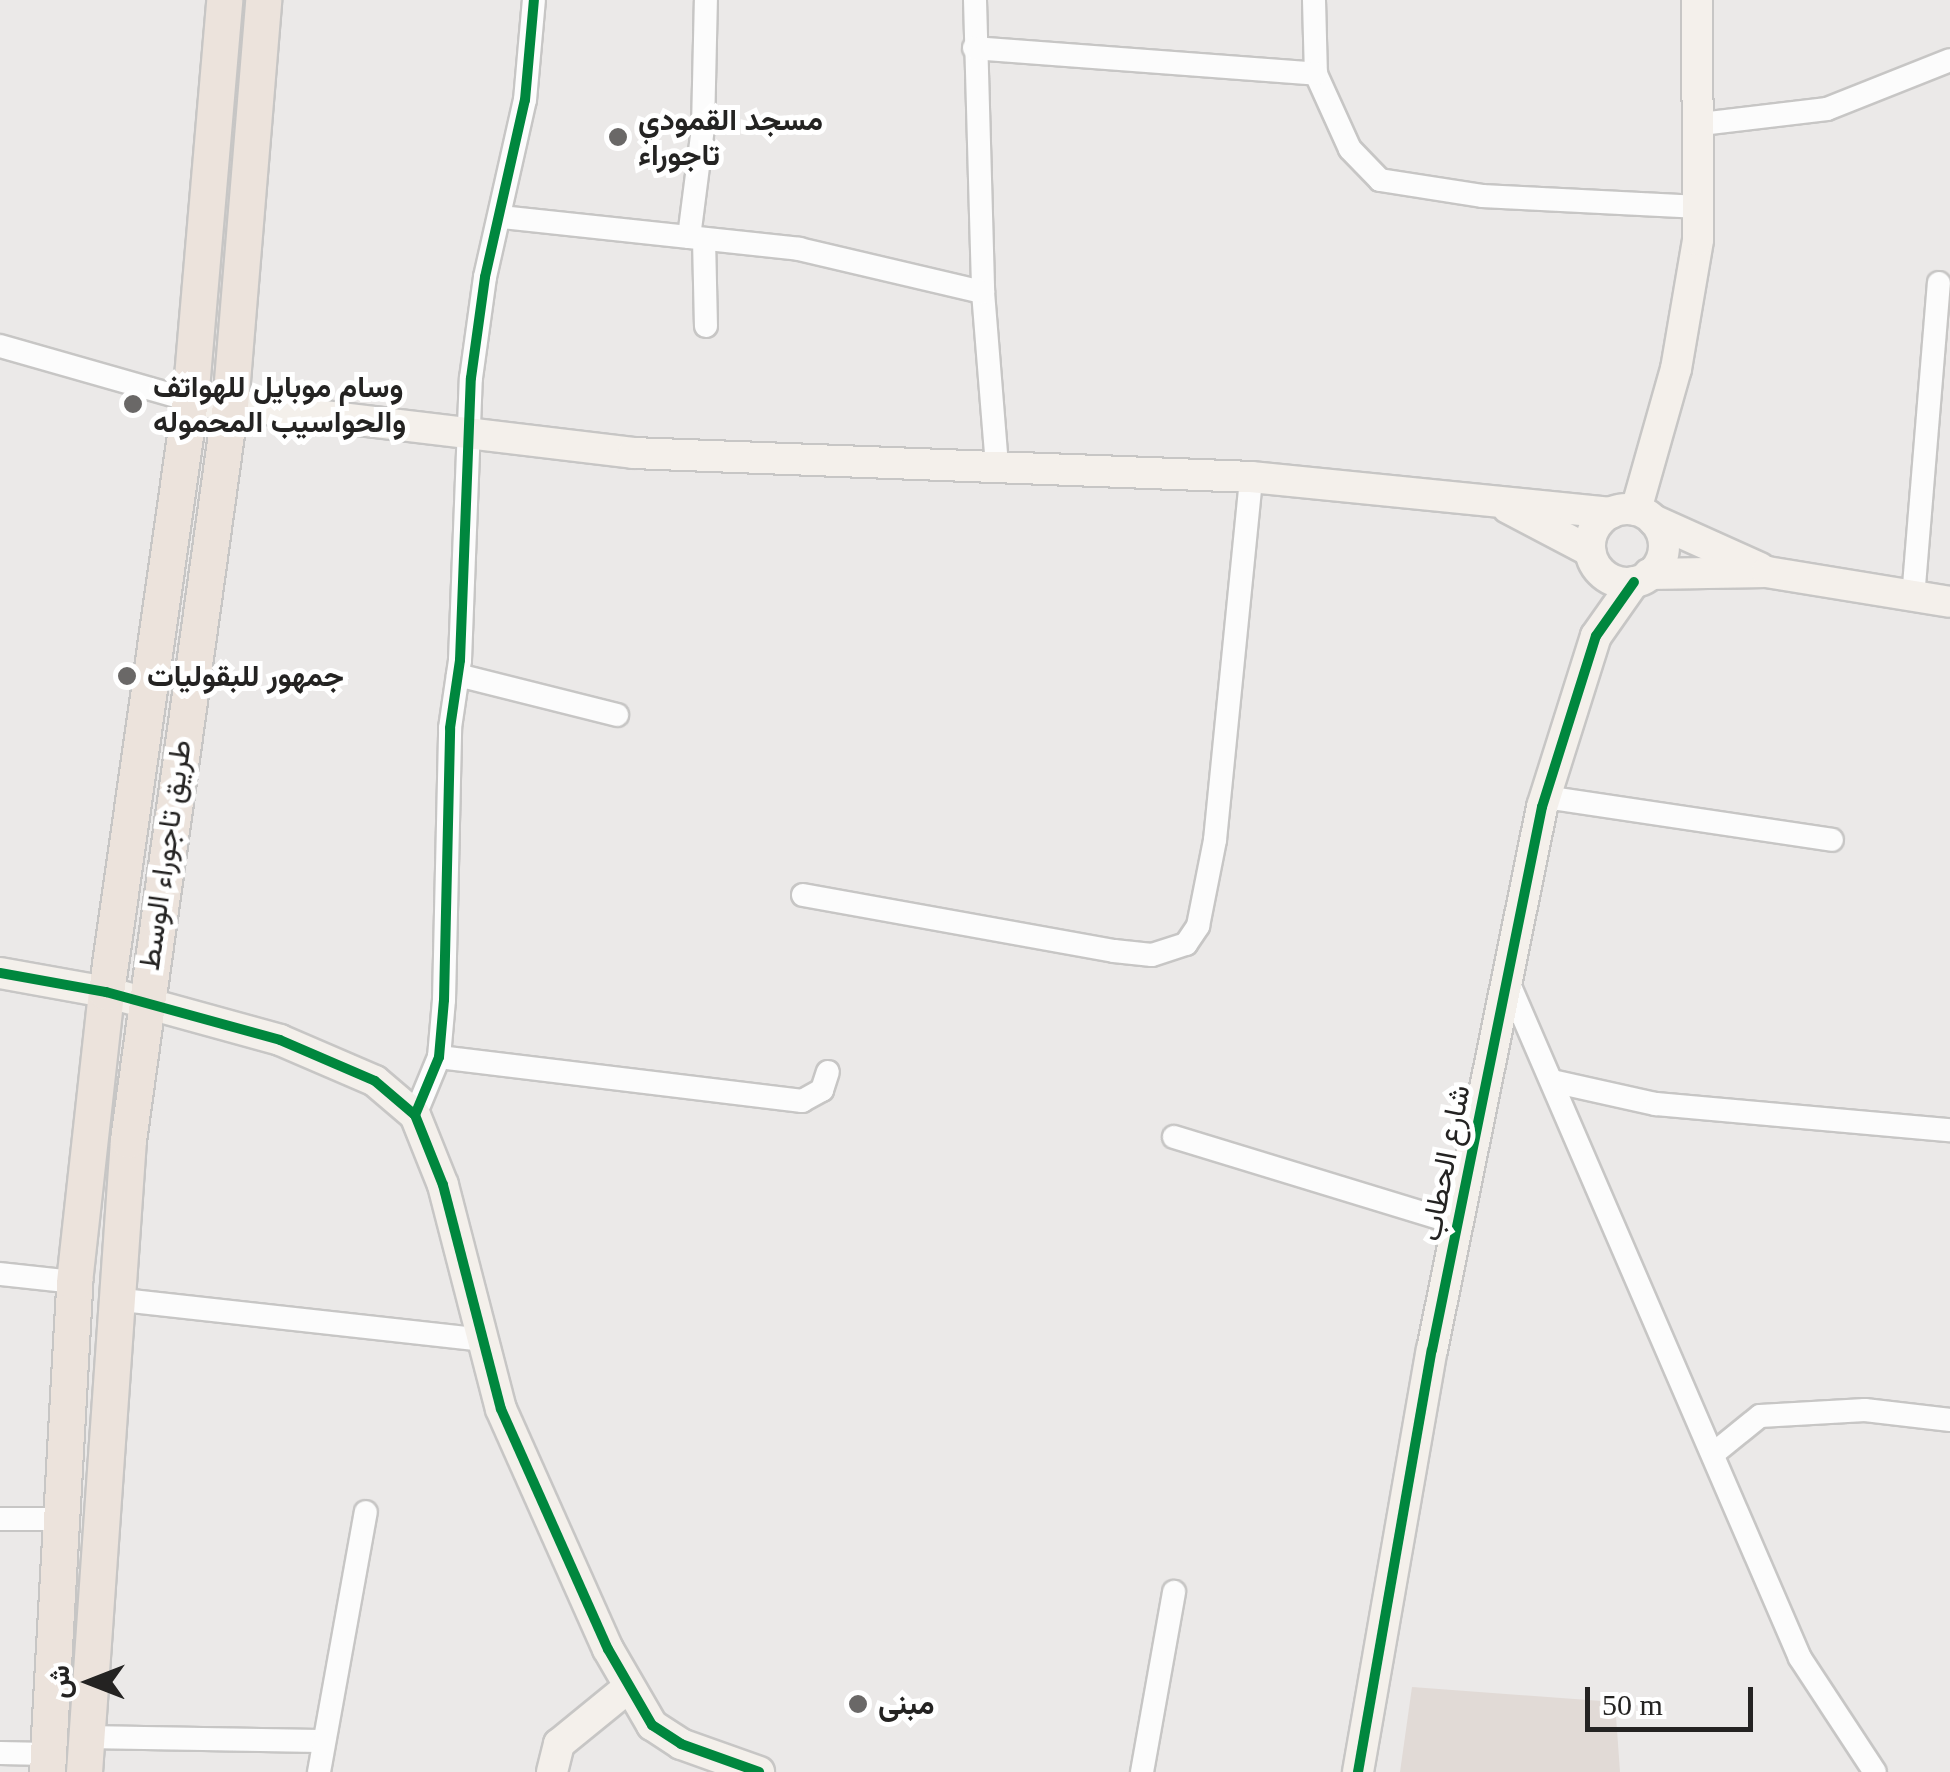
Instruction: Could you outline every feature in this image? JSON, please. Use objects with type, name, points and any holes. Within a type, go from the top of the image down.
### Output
[{"type":"main road","points":[[47,1763],[74,1282],[106,992],[190,400],[224,0]]},
{"type":"main road","name":"طريق تاجوراء الوسط","points":[[85,1755],[113,1299],[144,1002],[230,405],[264,0]]},
{"type":"street","points":[[415,1114],[439,1057],[450,728],[458,675],[466,435],[479,311],[525,100],[534,0]]},
{"type":"street","points":[[706,0],[696,238],[706,326]]},
{"type":"street","points":[[975,0],[984,292],[997,465]]},
{"type":"street","points":[[1314,0],[1316,74],[1350,150],[1365,169],[1398,187],[1700,208]]},
{"type":"street","points":[[1633,514],[1676,369],[1700,208],[1697,0]]},
{"type":"street","points":[[974,48],[1316,74]]},
{"type":"street","points":[[1701,124],[1827,109],[1894,88],[1950,60]]},
{"type":"street","points":[[502,216],[828,255],[984,292]]},
{"type":"street","points":[[1913,598],[1939,283]]},
{"type":"street","points":[[0,346],[190,400],[466,435],[686,456],[1250,477],[1501,505],[1633,514],[1767,572]]},
{"type":"street","points":[[803,894],[1114,951],[1173,953],[1186,944],[1198,926],[1215,840],[1250,477]]},
{"type":"street","points":[[1501,505],[1593,558],[1612,580],[1767,572],[1950,602]]},
{"type":"street","points":[[1593,558],[1594,528],[1633,514]]},
{"type":"street","points":[[1633,514],[1663,548],[1642,578]]},
{"type":"street","name":"شارع الحطاب","points":[[1358,1772],[1506,977],[1545,797],[1596,636],[1593,558]]},
{"type":"street","name":"شارع الحطاب","points":[[1596,636],[1642,578]]},
{"type":"street","points":[[458,675],[617,715]]},
{"type":"street","points":[[1545,797],[1832,840]]},
{"type":"street","points":[[0,973],[106,992],[314,1052],[374,1081],[415,1114],[442,1184],[478,1338],[501,1409],[628,1687],[652,1725],[747,1770]]},
{"type":"street","points":[[1506,977],[1800,1658],[1875,1772]]},
{"type":"street","points":[[439,1057],[802,1101],[822,1090],[828,1072]]},
{"type":"street","points":[[1552,1080],[1656,1104],[1950,1130]]},
{"type":"street","points":[[1174,1137],[1459,1224]]},
{"type":"street","points":[[0,1274],[74,1282]]},
{"type":"street","points":[[113,1299],[478,1338]]},
{"type":"street","points":[[1713,1454],[1760,1416],[1865,1410],[1950,1420]]},
{"type":"street","points":[[318,1772],[320,1741],[366,1512]]},
{"type":"street","points":[[0,1519],[58,1520]]},
{"type":"street","points":[[1142,1772],[1174,1592]]},
{"type":"street","points":[[552,1772],[559,1744],[628,1687]]},
{"type":"street","points":[[85,1755],[320,1741]]},
{"type":"street","points":[[0,1754],[47,1763]]},
{"type":"shaded area","points":[[1412,1687],[1615,1702],[1620,1772],[1400,1772]]},
{"type":"cycle path","points":[[415,1115],[439,1057],[444,1000],[450,728],[460,660],[471,378],[485,277],[525,100],[534,0]]},
{"type":"cycle path","points":[[1358,1772],[1432,1350],[1542,807],[1596,636],[1634,582]]},
{"type":"cycle path","points":[[0,973],[106,992],[280,1040],[375,1081],[415,1115],[443,1185],[501,1409],[608,1649],[652,1725],[681,1744],[759,1772]]},
{"type":"place","name":"مسجد القمودي تاجوراء","points":[[618,137]]},
{"type":"place","name":"وسام موبايل للهواتف والحواسيب المحموله","points":[[133,404]]},
{"type":"place","name":"جمهور للبقوليات","points":[[127,676]]},
{"type":"place","name":"مبنى","points":[[858,1704]]}]
